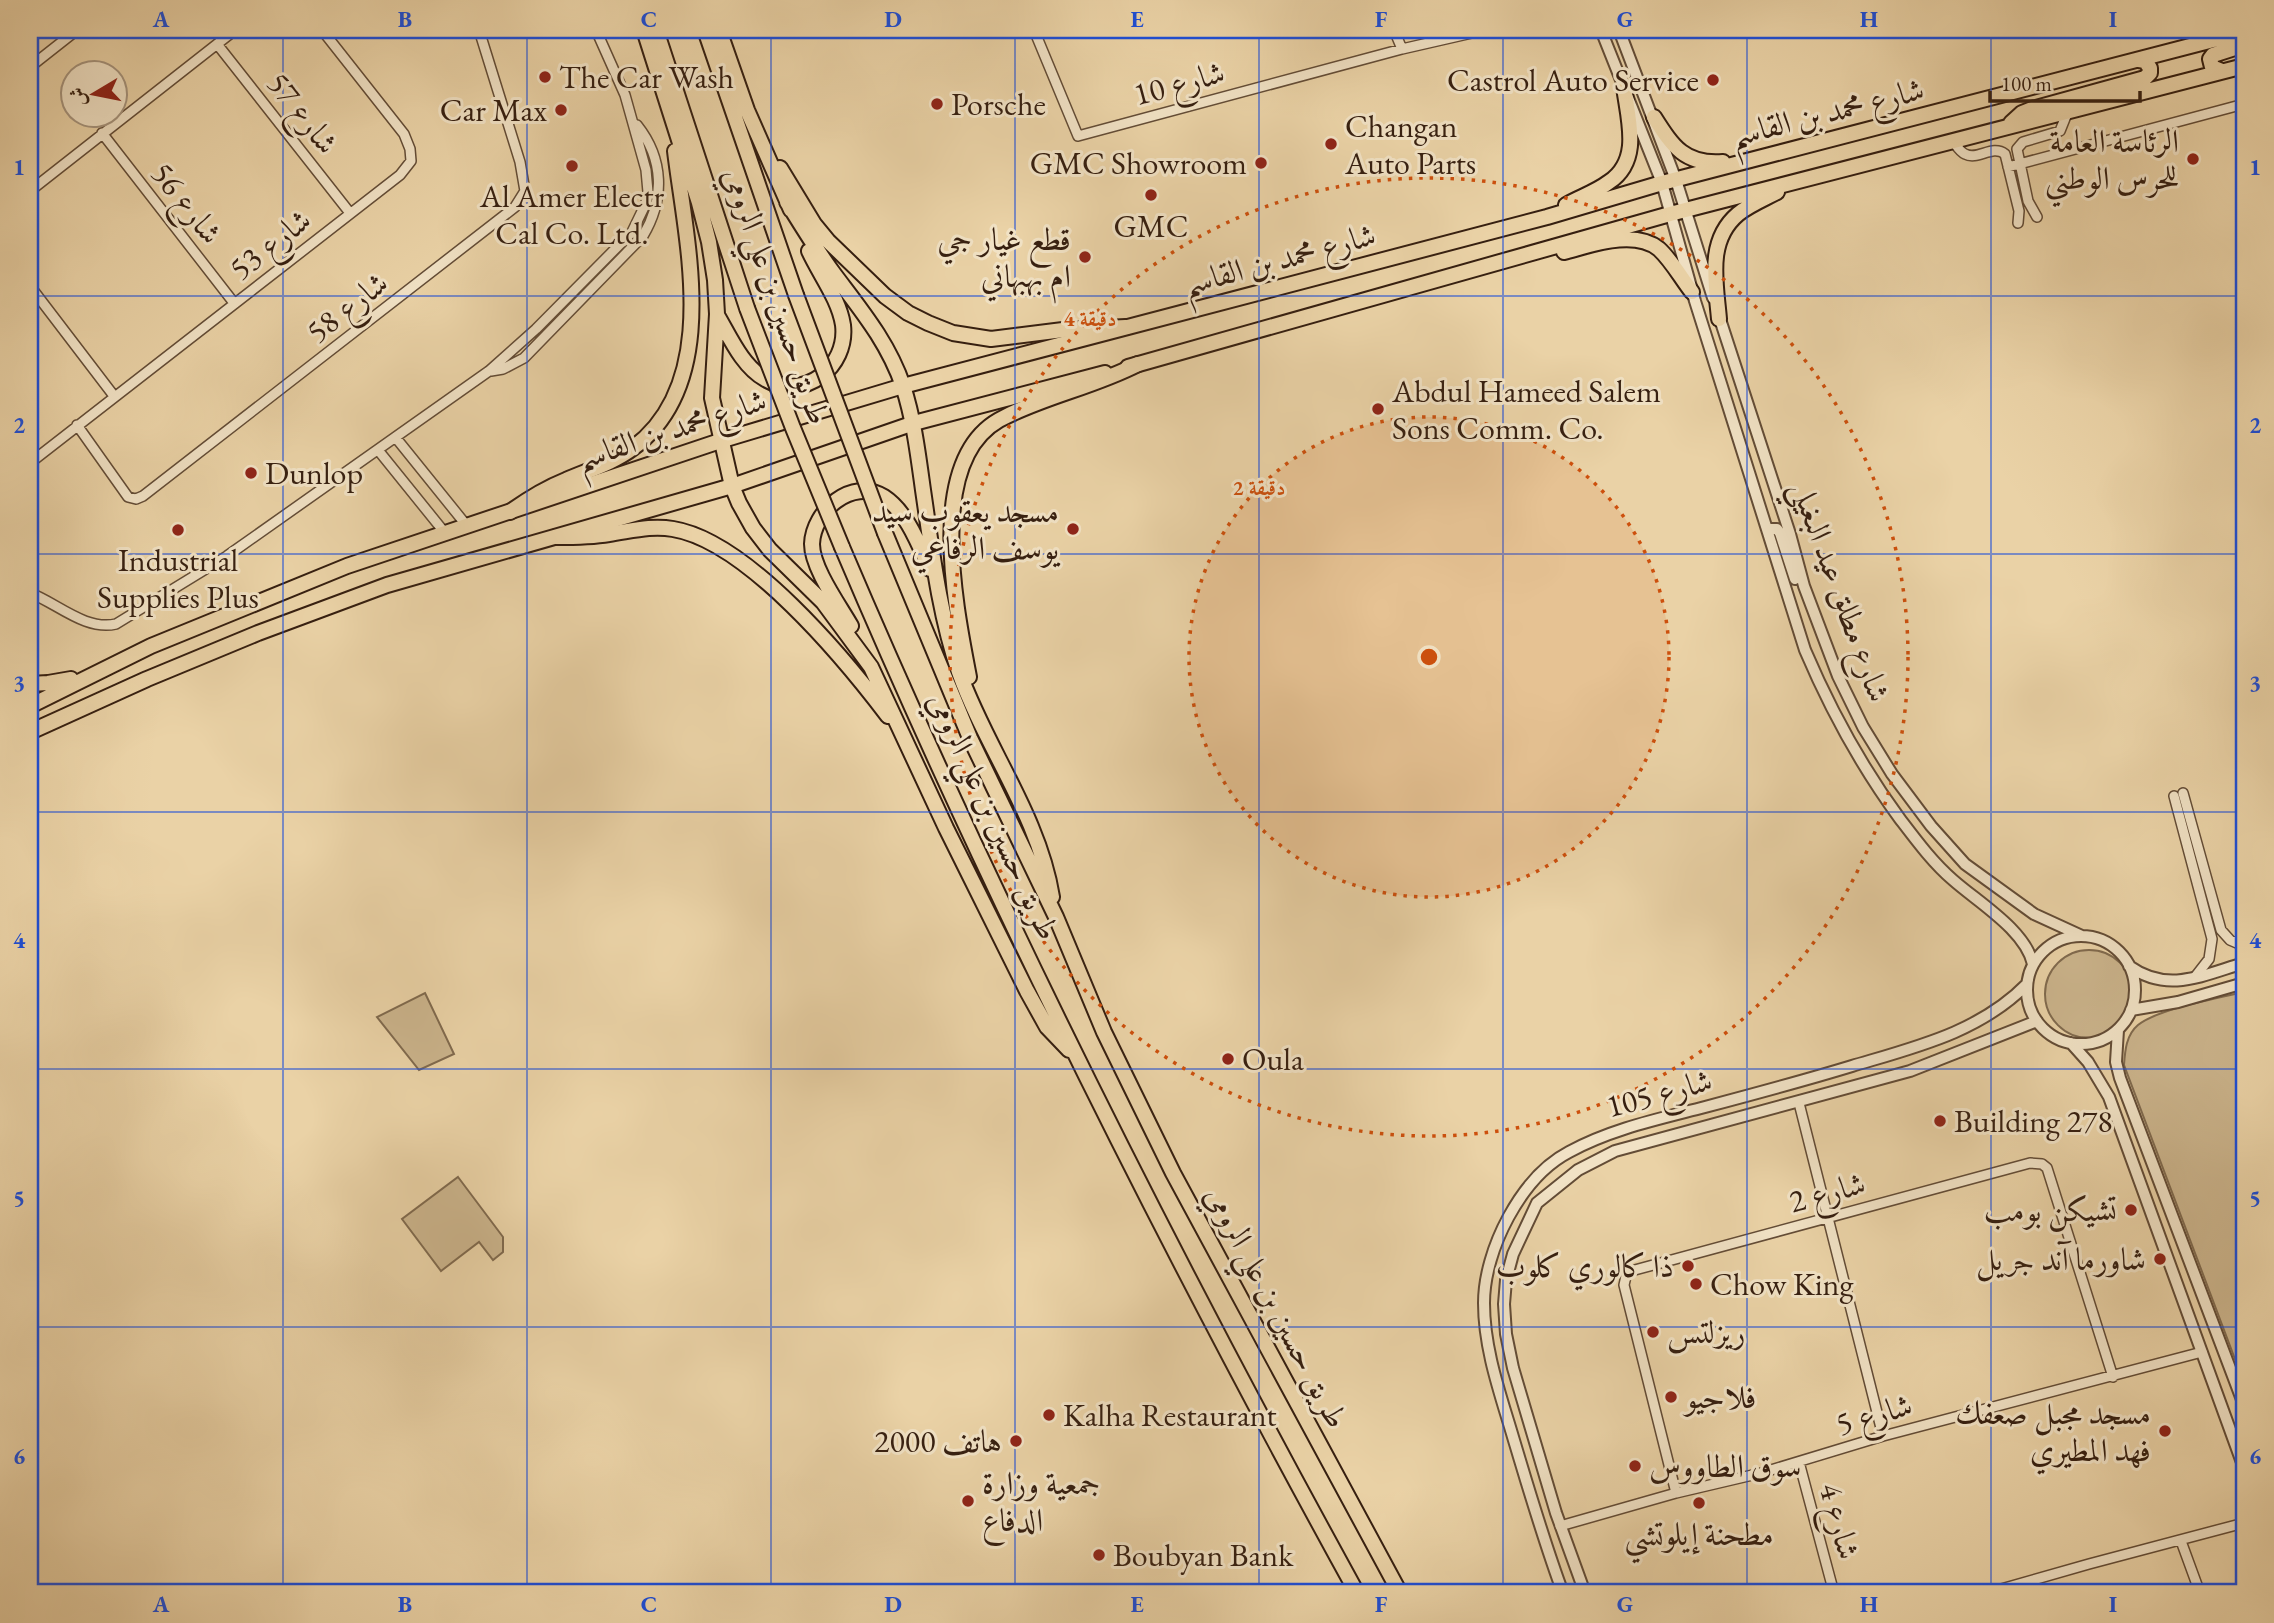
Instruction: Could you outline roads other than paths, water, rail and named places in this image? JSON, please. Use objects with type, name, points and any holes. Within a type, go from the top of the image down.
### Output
[{"type":"main road","points":[[644,30],[709,242],[717,314],[712,398],[732,486],[753,528],[770,550],[822,602],[871,667]]},
{"type":"main road","name":"طريق حسين بن علي الرومي","points":[[656,30],[747,308],[797,440],[893,668],[1075,1056],[1272,1436],[1357,1593]]},
{"type":"main road","name":"طريق حسين بن علي الرومي","points":[[705,30],[796,295],[885,533],[970,738],[1056,917],[1104,1032],[1174,1173],[1400,1593]]},
{"type":"main road","points":[[717,314],[739,353],[751,367],[764,379],[781,385],[798,386],[815,381],[829,370],[839,356],[844,339],[836,304],[747,110],[719,30]]},
{"type":"main road","name":"شارع محمد بن القاسم","points":[[30,706],[151,646],[347,566],[723,440],[903,386],[1547,217],[1669,181],[2244,32]]},
{"type":"main road","points":[[2222,71],[2212,67],[2210,59],[2213,55],[2244,44]]},
{"type":"main road","points":[[2008,127],[2022,113],[2032,109],[2146,78],[2150,68],[2146,61],[2139,60]]},
{"type":"main road","name":"شارع محمد بن القاسم","points":[[30,732],[258,634],[387,585],[732,486],[914,423],[1138,364],[1670,214],[2244,66]]},
{"type":"main road","points":[[1547,217],[1608,184],[1622,170],[1631,146],[1624,87]]},
{"type":"main road","points":[[747,110],[814,224],[872,284],[908,313],[941,329],[974,338],[1008,338],[1063,330],[1126,327]]},
{"type":"main road","points":[[1654,117],[1677,150],[1688,157],[1702,162],[1749,161]]},
{"type":"main road","points":[[510,512],[553,485],[609,463],[632,449],[660,422],[677,391],[688,344],[691,277],[674,128]]},
{"type":"main road","points":[[1719,318],[1715,264],[1716,251],[1725,229],[1740,212],[1792,182]]},
{"type":"main road","points":[[787,202],[822,257],[872,322],[893,358],[914,423],[936,583],[951,648],[975,709],[1037,842],[1056,917]]},
{"type":"main road","points":[[1415,285],[1570,250],[1631,240],[1658,248],[1692,292]]},
{"type":"main road","points":[[975,709],[956,605],[952,555],[957,481],[966,454],[982,432],[1005,417],[1110,379],[1138,364]]},
{"type":"main road","points":[[936,583],[912,532],[897,508],[882,496],[862,492],[842,496],[826,508],[815,526],[812,546],[817,566],[871,667],[946,828],[1027,991],[1047,1027],[1075,1056]]},
{"type":"main road","points":[[556,537],[607,535],[659,527],[685,532],[710,543],[758,576],[794,608],[843,661],[904,737]]},
{"type":"main road","points":[[30,684],[90,675]]},
{"type":"main road","points":[[30,726],[46,723]]},
{"type":"street","points":[[30,67],[77,30]]},
{"type":"street","points":[[30,191],[235,30]]},
{"type":"street","name":"شارع 53","points":[[30,463],[400,175],[411,160],[411,149],[404,134],[322,30]]},
{"type":"street","name":"شارع 58","points":[[77,425],[128,497],[135,499],[143,496],[515,207],[525,191],[520,162],[479,30]]},
{"type":"street","points":[[30,593],[88,623],[106,626],[116,624],[227,556],[396,438],[489,371],[536,330],[624,240],[638,222],[646,203],[648,181],[633,121],[625,95],[596,30]]},
{"type":"street","name":"شارع 10","points":[[1034,30],[1078,135],[1402,49],[1485,30]]},
{"type":"street","points":[[1394,30],[1402,49]]},
{"type":"street","points":[[1601,30],[1624,87],[1669,181]]},
{"type":"street","points":[[1619,30],[1654,117],[1669,181]]},
{"type":"street","name":"شارع 57","points":[[217,44],[350,213]]},
{"type":"street","points":[[2008,167],[2244,104]]},
{"type":"street","points":[[2037,217],[2030,207],[2017,152],[2020,144],[2060,131],[2068,111]]},
{"type":"street","name":"شارع 56","points":[[102,133],[234,303]]},
{"type":"street","points":[[1953,141],[1962,152],[1969,155],[2001,151],[2005,155],[2018,211],[2018,223]]},
{"type":"street","name":"شارع مطلق عيد البغيلي","points":[[1669,181],[1686,210],[1816,617],[1838,676],[1863,727],[1892,774],[1931,826],[1965,864],[2034,915],[2082,936]]},
{"type":"street","name":"شارع مطلق عيد البغيلي","points":[[1669,181],[1670,214],[1692,292],[1805,650],[1845,735],[1876,787],[1915,838],[1951,878],[2021,939],[2031,954],[2033,964]]},
{"type":"street","points":[[30,286],[114,396]]},
{"type":"street","points":[[396,438],[467,526]]},
{"type":"street","points":[[378,450],[445,533]]},
{"type":"street","points":[[1767,530],[1777,529],[1780,533],[1804,605],[1816,617]]},
{"type":"street","points":[[2195,977],[2209,959],[2211,939],[2179,794],[2221,930],[2230,940],[2244,946]]},
{"type":"street","points":[[2118,1030],[2088,1044],[2071,1043],[2057,1039],[2037,1021],[2027,997],[2027,984],[2033,964],[2042,952],[2067,937],[2096,938],[2110,944],[2129,966],[2135,996],[2131,1010],[2118,1030],[2116,1062],[2120,1078],[2244,1405]]},
{"type":"street","points":[[2129,966],[2143,976],[2163,981],[2195,977],[2244,963]]},
{"type":"street","name":"شارع 105","points":[[1563,1593],[1531,1499],[1485,1334],[1487,1279],[1499,1238],[1517,1203],[1541,1173],[1566,1153],[1599,1137],[1789,1085],[1952,1034],[1990,1015],[2010,1001],[2027,984]]},
{"type":"street","points":[[2131,1010],[2178,1002],[2244,984]]},
{"type":"street","name":"شارع 105","points":[[1585,1593],[1560,1526],[1513,1368],[1506,1334],[1506,1280],[1513,1254],[1537,1203],[1578,1170],[1600,1157],[1647,1141],[1910,1071],[2037,1021]]},
{"type":"street","points":[[2071,1043],[2088,1062],[2109,1097],[2244,1468]]},
{"type":"street","points":[[1798,1102],[1883,1436]]},
{"type":"street","points":[[1642,1124],[1642,1135],[1647,1141]]},
{"type":"street","name":"شارع 2","points":[[1676,1493],[1624,1285],[1626,1276],[1631,1271],[2030,1163],[2042,1164],[2049,1174],[2113,1377]]},
{"type":"street","name":"شارع 5","points":[[1560,1526],[1799,1462],[1883,1436],[2202,1352]]},
{"type":"street","points":[[1504,1408],[1513,1399],[1524,1401]]},
{"type":"street","name":"شارع 4","points":[[1799,1462],[1834,1593]]},
{"type":"street","points":[[1988,1593],[2089,1563],[2244,1523]]},
{"type":"street","points":[[2181,1541],[2200,1593]]},
{"type":"place","name":"The Car Wash","points":[[545,77]]},
{"type":"place","name":"Castrol Auto Service","points":[[1713,80]]},
{"type":"place","name":"Porsche","points":[[937,104]]},
{"type":"place","name":"Car Max","points":[[561,110]]},
{"type":"place","name":"Changan Auto Parts","points":[[1331,144]]},
{"type":"place","name":"الرئاسة العامة للحرس الوطني","points":[[2193,159]]},
{"type":"place","name":"GMC Showroom","points":[[1261,163]]},
{"type":"place","name":"Al Amer Electr Cal Co. Ltd.","points":[[572,166]]},
{"type":"place","name":"GMC","points":[[1151,195]]},
{"type":"place","name":"قطع غيار جي ام بهبهاني","points":[[1085,257]]},
{"type":"place","name":"Abdul Hameed Salem Sons Comm. Co.","points":[[1378,409]]},
{"type":"place","name":"Dunlop","points":[[251,473]]},
{"type":"place","name":"مسجد يعقوب سيد يوسف الرفاعي","points":[[1073,529]]},
{"type":"place","name":"Industrial Supplies Plus","points":[[178,530]]},
{"type":"place","name":"Oula","points":[[1228,1059]]},
{"type":"place","name":"Building 278","points":[[1940,1121]]},
{"type":"place","name":"تشيكن بومب","points":[[2131,1210]]},
{"type":"place","name":"شاورما آند جريل","points":[[2160,1259]]},
{"type":"place","name":"ذا كالوري كلوب","points":[[1688,1266]]},
{"type":"place","name":"Chow King","points":[[1696,1284]]},
{"type":"place","name":"ريزلتس","points":[[1653,1332]]},
{"type":"place","name":"فلاجيو","points":[[1671,1397]]},
{"type":"place","name":"Kalha Restaurant","points":[[1049,1415]]},
{"type":"place","name":"مسجد مجبل صعفك فهد المطيري","points":[[2165,1431]]},
{"type":"place","name":"هاتف 2000","points":[[1016,1441]]},
{"type":"place","name":"سوق الطاووس","points":[[1635,1466]]},
{"type":"place","name":"جمعية وزارة الدفاع","points":[[968,1501]]},
{"type":"place","name":"مطحنة إيلوتشي","points":[[1699,1503]]},
{"type":"place","name":"Boubyan Bank","points":[[1099,1555]]}]
